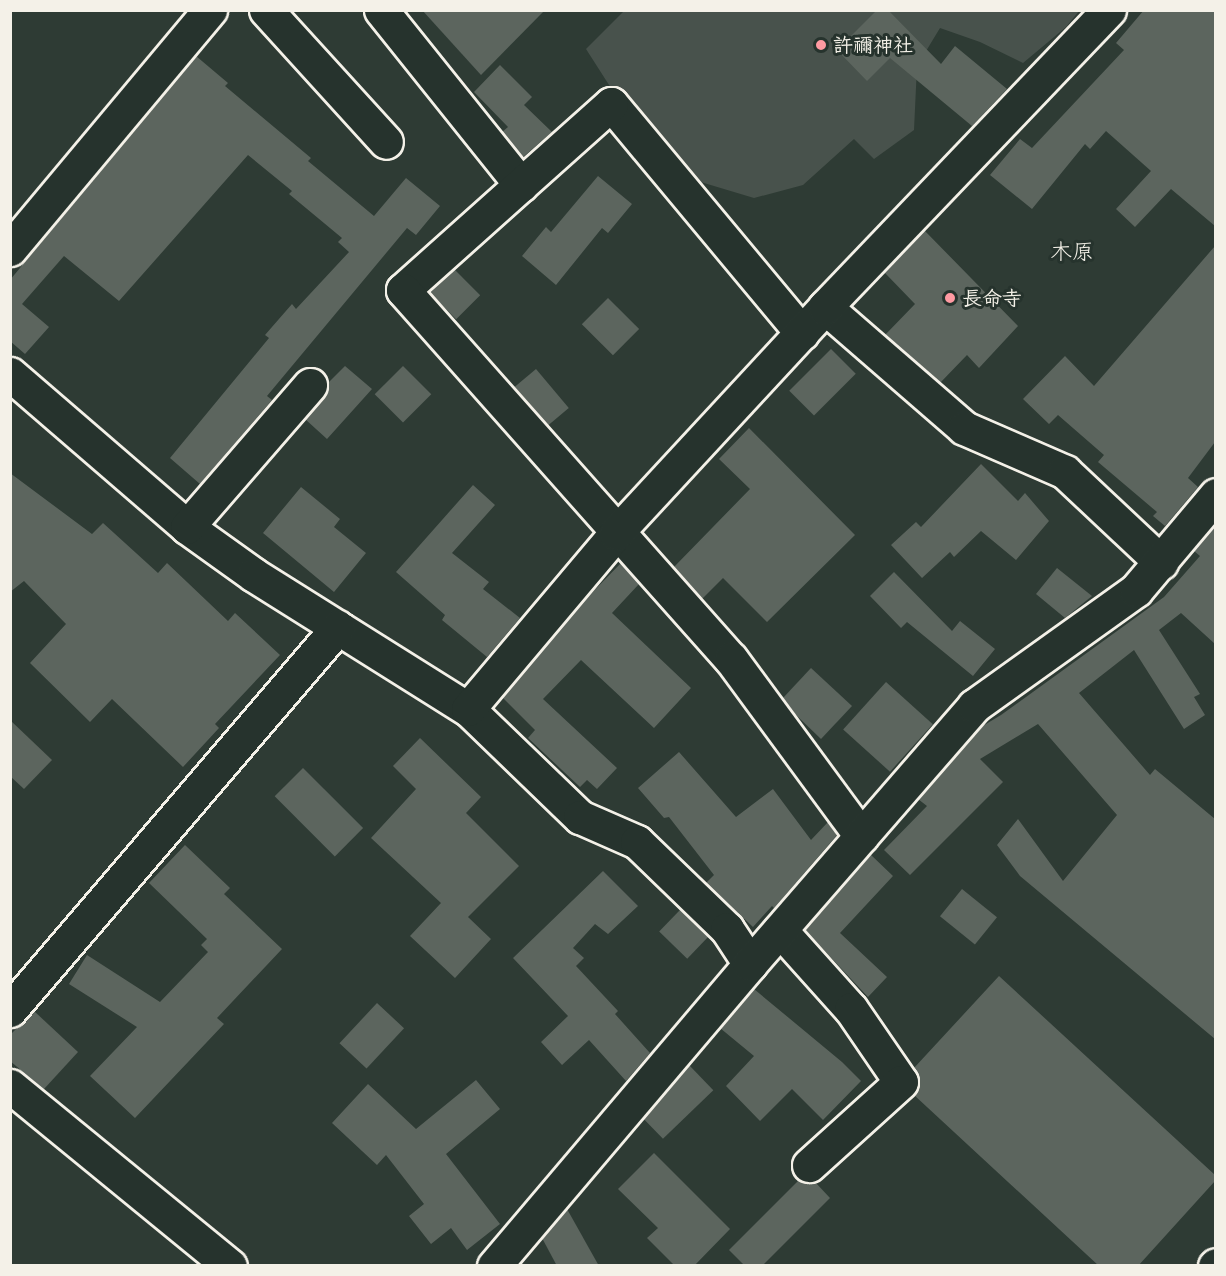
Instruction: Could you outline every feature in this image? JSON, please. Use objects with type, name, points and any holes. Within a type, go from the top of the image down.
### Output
[{"type":"street","points":[[10,249],[210,10]]},
{"type":"street","points":[[266,10],[386,142]]},
{"type":"street","points":[[381,10],[521,185]]},
{"type":"street","points":[[468,709],[616,533],[825,307],[1108,10]]},
{"type":"street","points":[[802,333],[611,105],[403,291],[616,533],[731,659],[861,836]]},
{"type":"street","points":[[825,307],[964,428],[1065,472],[1161,562]]},
{"type":"street","points":[[10,374],[187,526],[254,575],[468,709],[580,817],[637,842],[727,928],[750,964]]},
{"type":"street","points":[[187,526],[310,385]]},
{"type":"street","points":[[494,1266],[750,964],[974,706],[1136,590],[1215,495]]},
{"type":"street","points":[[10,1010],[338,627]]},
{"type":"street","points":[[780,930],[851,1009],[901,1082],[808,1165]]},
{"type":"street","points":[[10,1086],[230,1266]]},
{"type":"shaded area","points":[[624,11],[1079,11],[1066,27],[1023,63],[980,42],[940,28],[917,66],[914,130],[874,159],[854,139],[803,185],[754,198],[684,177],[634,124],[586,49]]},
{"type":"building","points":[[422,10],[545,10],[481,75]]},
{"type":"building","points":[[877,10],[888,10],[941,64],[955,46],[1007,89],[972,126],[890,58],[867,81],[837,50]]},
{"type":"building","points":[[1144,10],[1215,10],[1215,226],[1171,189],[1135,227],[1116,209],[1151,171],[1106,131],[1090,149],[1085,144],[1032,209],[990,175],[1020,139],[1032,148],[1124,50],[1116,43]]},
{"type":"building","points":[[196,56],[228,83],[225,86],[311,158],[308,161],[374,216],[406,178],[440,206],[416,235],[407,228],[267,396],[272,400],[200,484],[170,458],[269,338],[265,335],[292,304],[296,309],[349,252],[338,242],[342,238],[289,194],[292,191],[248,155],[119,301],[64,256],[22,304],[49,327],[25,354],[10,341],[10,280]]},
{"type":"building","points":[[500,65],[532,97],[524,105],[552,132],[523,157],[502,132],[508,127],[474,92]]},
{"type":"building","points":[[598,176],[632,204],[608,233],[602,228],[556,285],[522,256],[546,227],[551,232]]},
{"type":"building","name":"長命寺","points":[[924,230],[1018,326],[979,368],[967,355],[940,383],[885,335],[915,304],[884,272]]},
{"type":"building","points":[[1215,246],[1215,442],[1188,478],[1198,487],[1165,526],[1153,516],[1157,512],[1098,462],[1104,455],[1058,415],[1049,424],[1023,399],[1065,356],[1094,386]]},
{"type":"building","points":[[454,269],[480,295],[456,319],[430,293]]},
{"type":"building","points":[[608,298],[639,329],[613,355],[582,324]]},
{"type":"building","points":[[831,349],[856,374],[814,415],[789,391]]},
{"type":"building","points":[[345,366],[372,389],[327,439],[305,419],[324,397],[328,383]]},
{"type":"building","points":[[403,366],[431,394],[403,423],[375,394]]},
{"type":"building","points":[[536,369],[569,408],[547,426],[515,387]]},
{"type":"building","points":[[749,428],[855,535],[767,622],[723,578],[702,599],[674,567],[750,489],[719,459]]},
{"type":"building","points":[[981,464],[1018,501],[1025,493],[1049,521],[1016,560],[981,531],[954,557],[950,552],[922,578],[891,545],[916,522],[921,527]]},
{"type":"building","points":[[10,473],[92,534],[103,523],[158,573],[167,563],[228,621],[235,613],[280,655],[215,724],[219,728],[183,767],[112,699],[90,722],[30,663],[66,624],[24,581],[10,592]]},
{"type":"building","points":[[473,485],[495,505],[452,553],[489,582],[483,589],[520,618],[487,657],[442,620],[445,615],[396,572]]},
{"type":"building","points":[[301,487],[340,519],[334,527],[366,553],[334,592],[263,533]]},
{"type":"building","points":[[1215,525],[1215,644],[1181,613],[1159,630],[1200,694],[1194,697],[1205,715],[1184,729],[1134,650],[1079,693],[1150,775],[1155,769],[1215,819],[1215,1039],[1020,876],[997,845],[1018,819],[1063,881],[1117,815],[1038,724],[980,759],[1003,782],[910,875],[884,850],[927,806],[918,799],[981,727],[1164,597],[1200,556],[1194,551]]},
{"type":"building","points":[[621,563],[639,584],[612,613],[691,688],[654,728],[581,660],[543,699],[617,768],[597,789],[587,780],[580,787],[528,738],[535,730],[502,697],[580,605]]},
{"type":"building","points":[[1057,568],[1092,596],[1065,618],[1036,594]]},
{"type":"building","points":[[894,572],[952,631],[960,621],[995,649],[973,676],[907,622],[901,628],[870,596]]},
{"type":"building","points":[[811,668],[852,706],[821,739],[795,714],[783,698]]},
{"type":"building","points":[[886,682],[933,724],[890,772],[843,730]]},
{"type":"building","points":[[10,720],[52,760],[24,789],[10,776]]},
{"type":"building","points":[[420,738],[481,797],[466,813],[519,866],[468,917],[491,939],[455,978],[410,936],[441,903],[371,838],[416,789],[393,766]]},
{"type":"building","points":[[679,752],[736,817],[773,789],[811,840],[828,822],[837,835],[774,908],[772,906],[753,927],[706,883],[714,875],[669,817],[664,818],[638,788]]},
{"type":"building","points":[[303,768],[363,828],[335,856],[275,796]]},
{"type":"building","points":[[185,845],[230,888],[224,894],[282,949],[217,1018],[224,1024],[135,1118],[90,1076],[137,1027],[69,984],[87,955],[160,1002],[208,952],[201,945],[207,939],[149,883]]},
{"type":"building","points":[[870,854],[893,876],[840,933],[887,977],[868,997],[805,930]]},
{"type":"building","points":[[603,871],[638,906],[608,934],[595,924],[573,948],[584,958],[576,966],[618,1011],[615,1014],[650,1053],[626,1081],[589,1040],[562,1065],[541,1042],[568,1016],[513,958]]},
{"type":"building","points":[[962,889],[997,917],[975,945],[940,916]]},
{"type":"building","points":[[680,910],[708,937],[687,959],[659,932]]},
{"type":"building","points":[[999,976],[1215,1175],[1215,1181],[1138,1266],[1099,1266],[914,1095],[920,1080],[914,1068]]},
{"type":"building","points":[[754,989],[842,1062],[861,1081],[823,1120],[792,1089],[760,1121],[726,1086],[754,1056],[720,1028]]},
{"type":"building","points":[[377,1003],[404,1028],[367,1068],[339,1043]]},
{"type":"building","points":[[34,1011],[78,1052],[44,1089],[10,1061],[10,1035]]},
{"type":"building","points":[[689,1065],[713,1090],[663,1139],[639,1114]]},
{"type":"building","points":[[476,1080],[500,1109],[446,1154],[500,1224],[467,1250],[451,1228],[431,1244],[409,1216],[424,1204],[386,1155],[377,1165],[332,1123],[368,1084],[416,1129]]},
{"type":"building","points":[[654,1153],[730,1229],[694,1266],[675,1266],[647,1238],[658,1228],[618,1189]]},
{"type":"building","points":[[799,1180],[804,1183],[815,1182],[830,1198],[762,1266],[745,1266],[729,1250]]},
{"type":"building","points":[[567,1209],[599,1266],[557,1266],[542,1238]]},
{"type":"place","name":"許禰神社","points":[[821,45]]},
{"type":"place","name":"長命寺","points":[[950,298]]},
{"type":"district","name":"木原","points":[[1072,252]]}]
